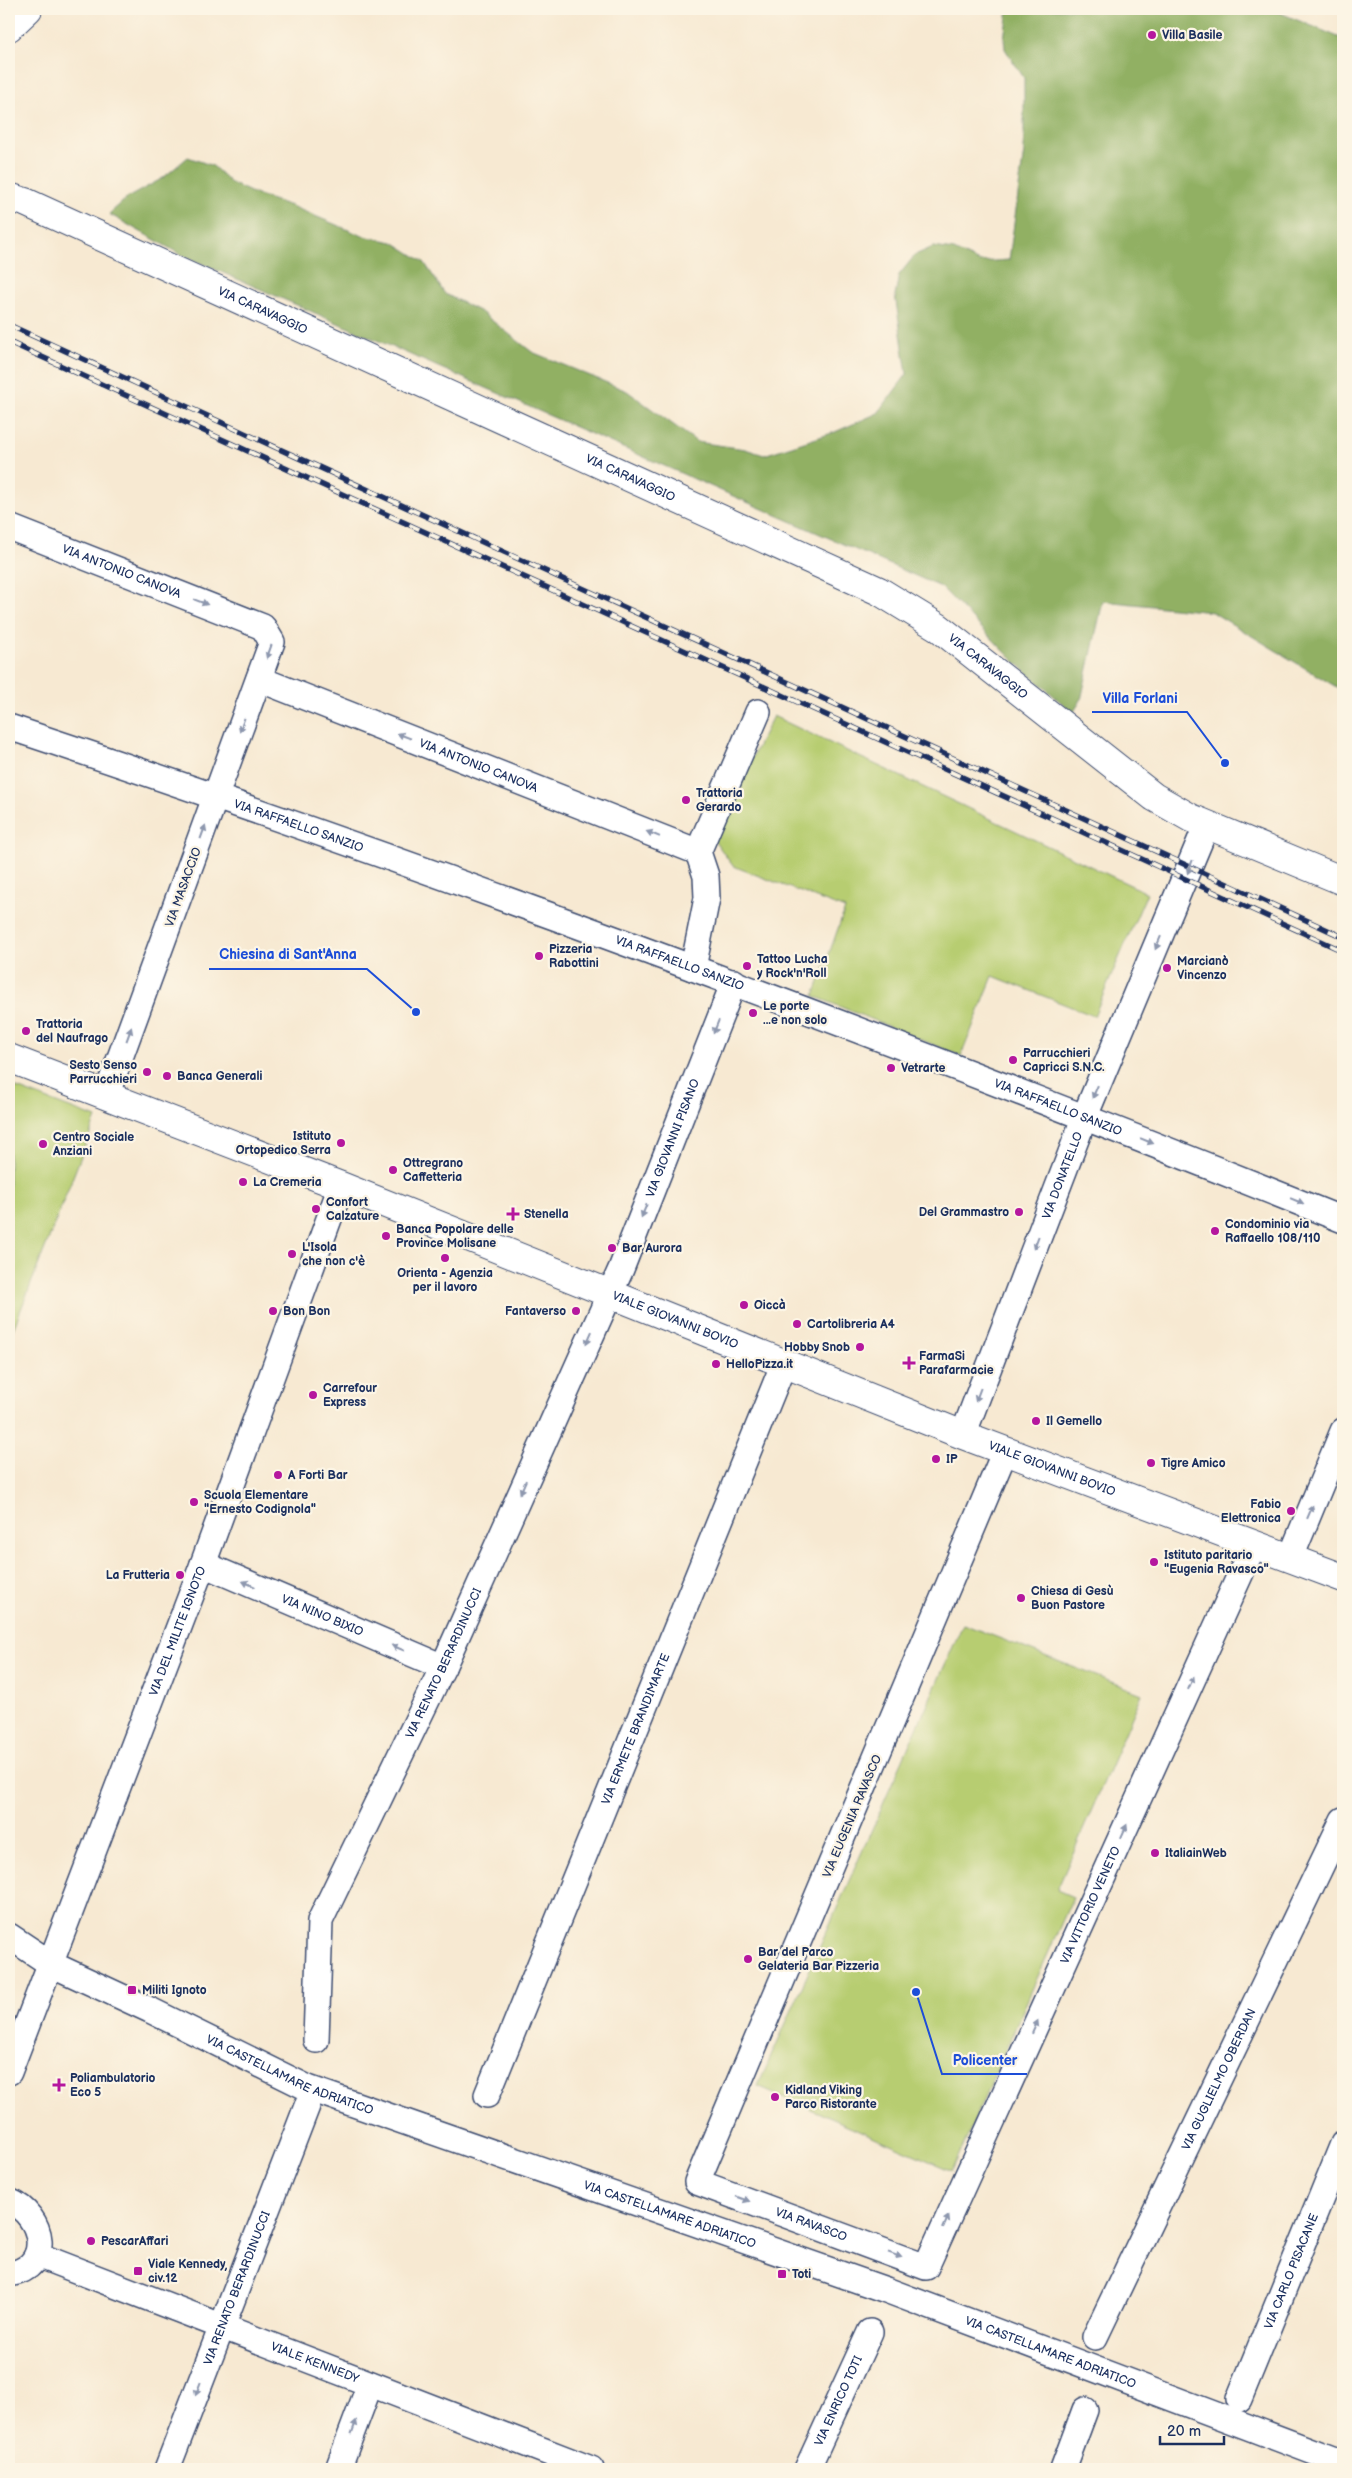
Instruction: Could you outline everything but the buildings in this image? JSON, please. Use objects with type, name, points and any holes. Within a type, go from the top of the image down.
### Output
[{"type":"street","points":[[9,27],[28,9]]},
{"type":"street","name":"VIA CARAVAGGIO","points":[[9,197],[25,202],[879,591],[938,626],[1154,797],[1191,818],[1207,832],[1343,881]]},
{"type":"street","name":"VIA ANTONIO CANOVA","points":[[9,527],[263,627]]},
{"type":"street","name":"VIA MASACCIO","points":[[106,1096],[272,642],[263,627]]},
{"type":"street","name":"VIA ANTONIO CANOVA","points":[[259,679],[698,852]]},
{"type":"street","points":[[693,968],[707,898],[706,876],[698,852],[758,712]]},
{"type":"street","name":"VIA RAFFAELLO SANZIO","points":[[9,727],[217,796],[734,982],[1085,1116],[1343,1220]]},
{"type":"street","name":"VIA DONATELLO","points":[[963,1435],[1085,1116],[1207,832]]},
{"type":"street","name":"VIA GIOVANNI PISANO","points":[[609,1294],[734,982]]},
{"type":"street","name":"VIALE GIOVANNI BOVIO","points":[[9,1058],[341,1186],[963,1435],[1343,1578]]},
{"type":"street","name":"VIA DEL MILITE IGNOTO","points":[[9,2072],[203,1564],[341,1186]]},
{"type":"street","name":"VIA RENATO BERARDINUCCI","points":[[316,2040],[320,1921],[443,1667],[609,1294]]},
{"type":"street","name":"VIA ERMETE BRANDIMARTE","points":[[487,2095],[784,1363]]},
{"type":"street","points":[[1291,1558],[1343,1432]]},
{"type":"street","name":"VIA EUGENIA RAVASCO","points":[[697,2182],[1005,1451]]},
{"type":"street","name":"VIA VITTORIO VENETO","points":[[926,2267],[1254,1544]]},
{"type":"street","name":"VIA NINO BIXIO","points":[[203,1564],[443,1667]]},
{"type":"street","name":"VIA GUGLIELMO OBERDAN","points":[[1095,2337],[1343,1820]]},
{"type":"street","name":"VIA CASTELLAMARE ADRIATICO","points":[[9,1936],[51,1964],[150,2010],[308,2088],[886,2290],[1343,2463]]},
{"type":"street","name":"VIA RENATO BERARDINUCCI","points":[[167,2469],[307,2106]]},
{"type":"street","name":"VIA CARLO PISACANE","points":[[1239,2398],[1343,2144]]},
{"type":"street","name":"VIA RAVASCO","points":[[697,2182],[926,2267]]},
{"type":"street","points":[[9,2201],[19,2205],[32,2218],[36,2226],[37,2255],[22,2271],[9,2274]]},
{"type":"street","name":"VIALE KENNEDY","points":[[37,2255],[370,2384],[559,2463],[591,2469]]},
{"type":"street","name":"VIA ENRICO TOTI","points":[[807,2469],[870,2332]]},
{"type":"street","points":[[338,2469],[370,2384]]},
{"type":"street","points":[[1063,2469],[1085,2410]]},
{"type":"green space","points":[[1008,9],[1271,9],[1343,39],[1343,691],[1212,612],[1103,601],[1081,700],[1073,713],[1012,659],[941,587],[180,254],[109,214],[127,198],[163,178],[188,157],[213,166],[231,183],[257,195],[291,206],[363,236],[393,242],[424,262],[445,294],[481,312],[532,352],[627,391],[697,442],[745,449],[764,455],[835,432],[878,413],[907,374],[895,295],[899,275],[915,255],[933,247],[954,250],[979,262],[1009,260],[1024,151],[1024,78],[1005,49],[1004,39]]},
{"type":"green space","points":[[773,716],[1147,893],[1094,1016],[993,976],[961,1056],[814,996],[845,909],[733,866],[712,837]]},
{"type":"green space","points":[[9,1085],[96,1118],[9,1340]]},
{"type":"green space","points":[[963,1624],[1142,1694],[1057,1890],[1073,1897],[952,2171],[758,2086]]},
{"type":"railway","points":[[9,325],[1343,937]]},
{"type":"railway","points":[[9,342],[1343,951]]},
{"type":"place","name":"Villa Basile","points":[[1152,35]]},
{"type":"place","name":"Villa Forlani","points":[[1225,763]]},
{"type":"place","name":"Trattoria Gerardo","points":[[686,800]]},
{"type":"place","name":"Pizzeria Rabottini","points":[[539,956]]},
{"type":"place","name":"Tattoo Lucha y Rock'n'Roll","points":[[747,966]]},
{"type":"place","name":"Marcianò Vincenzo","points":[[1167,968]]},
{"type":"place","name":"Chiesina di Sant'Anna","points":[[416,1012]]},
{"type":"place","name":"Le porte ...e non solo","points":[[753,1013]]},
{"type":"place","name":"Trattoria del Naufrago","points":[[26,1031]]},
{"type":"place","name":"Parrucchieri Capricci S.N.C.","points":[[1013,1060]]},
{"type":"place","name":"Vetrarte","points":[[891,1068]]},
{"type":"place","name":"Sesto Senso Parrucchieri","points":[[147,1072]]},
{"type":"place","name":"Banca Generali","points":[[167,1076]]},
{"type":"place","name":"Istituto Ortopedico Serra","points":[[341,1143]]},
{"type":"place","name":"Centro Sociale Anziani","points":[[43,1144]]},
{"type":"place","name":"Ottregrano Caffetteria","points":[[393,1170]]},
{"type":"place","name":"La Cremeria","points":[[243,1182]]},
{"type":"place","name":"Confort Calzature","points":[[316,1209]]},
{"type":"place","name":"Del Grammastro","points":[[1019,1212]]},
{"type":"place","name":"Stenella","points":[[513,1214]]},
{"type":"place","name":"Condominio via Raffaello 108/110","points":[[1215,1231]]},
{"type":"place","name":"Banca Popolare delle Province Molisane","points":[[386,1236]]},
{"type":"place","name":"Bar Aurora","points":[[612,1248]]},
{"type":"place","name":"L'Isola che non c'è","points":[[292,1254]]},
{"type":"place","name":"Orienta - Agenzia per il lavoro","points":[[445,1258]]},
{"type":"place","name":"Oiccà","points":[[744,1305]]},
{"type":"place","name":"Bon Bon","points":[[273,1311]]},
{"type":"place","name":"Fantaverso","points":[[576,1311]]},
{"type":"place","name":"Cartolibreria A4","points":[[797,1324]]},
{"type":"place","name":"Hobby Snob","points":[[860,1347]]},
{"type":"place","name":"FarmaSi Parafarmacie","points":[[909,1363]]},
{"type":"place","name":"HelloPizza.it","points":[[716,1364]]},
{"type":"place","name":"Carrefour Express","points":[[313,1395]]},
{"type":"place","name":"Il Gemello","points":[[1036,1421]]},
{"type":"place","name":"IP","points":[[936,1459]]},
{"type":"place","name":"Tigre Amico","points":[[1151,1463]]},
{"type":"place","name":"A Forti Bar","points":[[278,1475]]},
{"type":"place","name":"Scuola Elementare \"Ernesto Codignola\"","points":[[194,1502]]},
{"type":"place","name":"Fabio Elettronica","points":[[1291,1511]]},
{"type":"place","name":"Istituto paritario \"Eugenia Ravasco\"","points":[[1154,1562]]},
{"type":"place","name":"La Frutteria","points":[[180,1575]]},
{"type":"place","name":"Chiesa di Gesù Buon Pastore","points":[[1021,1598]]},
{"type":"place","name":"ItaliainWeb","points":[[1155,1853]]},
{"type":"place","name":"Bar del Parco Gelateria Bar Pizzeria","points":[[748,1959]]},
{"type":"place","name":"Militi Ignoto","points":[[132,1990]]},
{"type":"place","name":"Policenter","points":[[916,1992]]},
{"type":"place","name":"Poliambulatorio Eco 5","points":[[59,2085]]},
{"type":"place","name":"Kidland Viking Parco Ristorante","points":[[775,2097]]},
{"type":"place","name":"PescarAffari","points":[[91,2241]]},
{"type":"place","name":"Viale Kennedy, civ.12","points":[[138,2271]]},
{"type":"place","name":"Toti","points":[[782,2274]]}]
